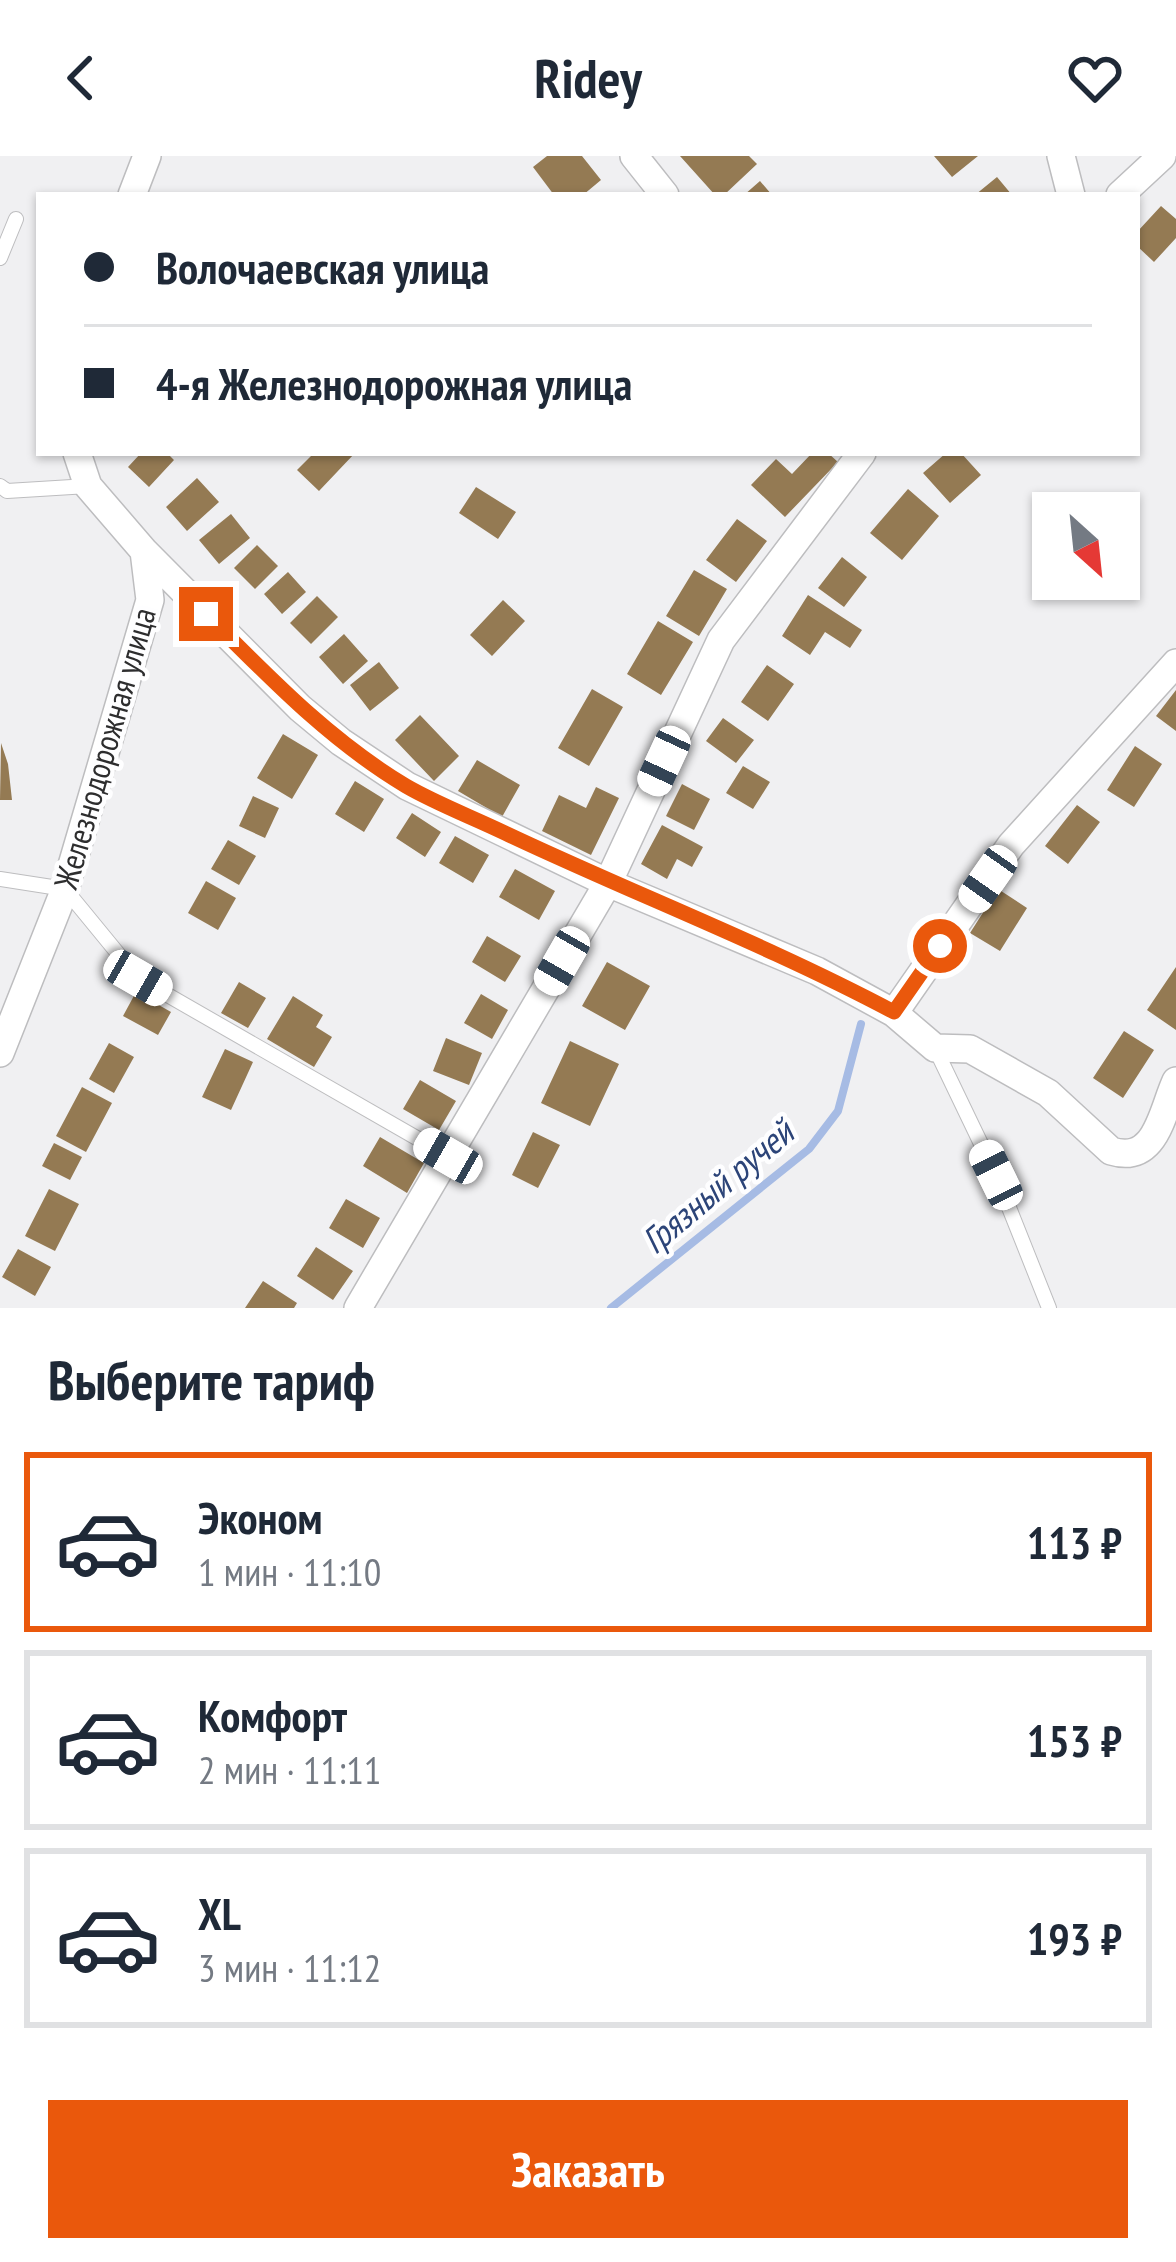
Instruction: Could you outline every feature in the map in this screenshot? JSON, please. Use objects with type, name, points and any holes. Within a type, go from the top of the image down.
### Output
[{"type":"street","points":[[133,192],[147,156]]},
{"type":"street","points":[[634,156],[663,192]]},
{"type":"street","points":[[1061,156],[1071,192]]},
{"type":"street","points":[[1123,192],[1162,156]]},
{"type":"street","points":[[78,456],[88,486],[144,550],[300,708],[407,786],[608,883],[817,971],[894,1012],[935,1048],[970,1049],[1048,1093],[1111,1150],[1138,1151],[1150,1142],[1176,1081]]},
{"type":"street","points":[[358,1308],[608,883],[721,640],[860,456]]},
{"type":"street","name":"Железнодорожная улица","points":[[0,1053],[65,889],[150,600],[144,550]]},
{"type":"street","points":[[894,1012],[1011,845],[1176,663]]},
{"type":"lane","points":[[0,258],[16,218]]},
{"type":"lane","points":[[0,486],[7,491],[88,486]]},
{"type":"lane","points":[[0,879],[65,889],[138,978],[448,1156]]},
{"type":"lane","points":[[935,1048],[996,1175],[1048,1308]]},
{"type":"building","points":[[547,156],[582,156],[601,180],[587,192],[552,192],[533,167]]},
{"type":"building","points":[[680,156],[749,156],[757,164],[727,192],[712,192]]},
{"type":"building","points":[[934,156],[978,156],[952,177]]},
{"type":"building","points":[[997,177],[1010,192],[979,192]]},
{"type":"building","points":[[760,181],[769,192],[747,192]]},
{"type":"building","points":[[1161,206],[1176,219],[1176,238],[1154,262],[1140,249],[1140,229]]},
{"type":"building","points":[[138,456],[174,460],[149,487],[128,467]]},
{"type":"building","points":[[311,456],[352,456],[319,491],[297,470]]},
{"type":"building","points":[[809,456],[831,456],[838,462],[785,517],[751,485],[776,459],[792,474]]},
{"type":"building","points":[[943,456],[964,456],[981,475],[950,503],[923,473]]},
{"type":"building","points":[[197,478],[219,502],[187,531],[166,507]]},
{"type":"building","points":[[476,487],[516,512],[498,539],[459,513]]},
{"type":"building","points":[[908,489],[939,516],[902,560],[870,533]]},
{"type":"building","points":[[231,514],[250,538],[219,564],[199,540]]},
{"type":"building","points":[[737,519],[767,541],[736,582],[706,560]]},
{"type":"building","points":[[257,545],[278,566],[255,589],[234,568]]},
{"type":"building","points":[[842,557],[867,577],[844,607],[818,588]]},
{"type":"building","points":[[694,570],[727,589],[699,636],[666,616]]},
{"type":"building","points":[[288,572],[306,592],[282,614],[264,594]]},
{"type":"building","points":[[808,595],[862,630],[850,648],[825,632],[810,655],[782,636]]},
{"type":"building","points":[[317,596],[338,617],[311,644],[290,623]]},
{"type":"building","points":[[503,600],[525,621],[492,656],[470,635]]},
{"type":"building","points":[[658,621],[693,642],[661,695],[627,674]]},
{"type":"building","points":[[344,634],[368,661],[343,684],[319,657]]},
{"type":"building","points":[[379,662],[399,688],[370,711],[350,685]]},
{"type":"building","points":[[767,665],[794,684],[768,721],[741,702]]},
{"type":"building","points":[[592,689],[623,707],[589,766],[558,748]]},
{"type":"building","points":[[1176,690],[1176,731],[1156,716]]},
{"type":"building","points":[[420,715],[459,756],[434,781],[395,740]]},
{"type":"building","points":[[723,718],[754,740],[736,763],[706,741]]},
{"type":"building","points":[[283,734],[318,755],[292,799],[257,778]]},
{"type":"building","points":[[1,743],[8,764],[12,800],[0,800]]},
{"type":"building","points":[[1135,746],[1162,764],[1134,807],[1107,790]]},
{"type":"building","points":[[477,760],[520,785],[502,817],[458,791]]},
{"type":"building","points":[[743,766],[770,782],[753,809],[726,793]]},
{"type":"building","points":[[355,781],[384,799],[364,832],[335,814]]},
{"type":"building","points":[[682,784],[710,799],[694,830],[666,816]]},
{"type":"building","points":[[596,787],[619,798],[591,855],[542,831],[559,795],[586,808]]},
{"type":"building","points":[[253,796],[279,808],[265,838],[239,826]]},
{"type":"building","points":[[1077,805],[1100,822],[1068,864],[1045,846]]},
{"type":"building","points":[[412,813],[441,832],[425,857],[396,838]]},
{"type":"building","points":[[662,825],[703,847],[692,867],[677,859],[667,879],[641,864]]},
{"type":"building","points":[[455,836],[489,855],[473,883],[439,863]]},
{"type":"building","points":[[228,840],[256,856],[239,885],[211,869]]},
{"type":"building","points":[[515,869],[555,891],[539,920],[499,897]]},
{"type":"building","points":[[206,881],[236,898],[218,930],[188,913]]},
{"type":"building","points":[[998,889],[1027,908],[1000,951],[970,933]]},
{"type":"building","points":[[487,936],[521,956],[505,982],[472,962]]},
{"type":"building","points":[[607,962],[650,986],[625,1030],[582,1006]]},
{"type":"building","points":[[1176,967],[1176,1030],[1147,1010]]},
{"type":"building","points":[[239,982],[266,998],[248,1028],[221,1013]]},
{"type":"building","points":[[136,992],[171,1012],[158,1035],[123,1016]]},
{"type":"building","points":[[481,994],[508,1010],[492,1039],[464,1023]]},
{"type":"building","points":[[293,996],[323,1015],[316,1027],[332,1037],[314,1067],[267,1039]]},
{"type":"building","points":[[1124,1031],[1154,1050],[1123,1098],[1093,1078]]},
{"type":"building","points":[[446,1038],[482,1053],[469,1085],[433,1071]]},
{"type":"building","points":[[570,1041],[619,1064],[590,1126],[541,1103]]},
{"type":"building","points":[[109,1043],[134,1057],[114,1093],[89,1079]]},
{"type":"building","points":[[225,1049],[253,1062],[231,1110],[202,1097]]},
{"type":"building","points":[[420,1080],[456,1101],[439,1130],[403,1109]]},
{"type":"building","points":[[82,1087],[112,1103],[86,1152],[56,1136]]},
{"type":"building","points":[[533,1132],[560,1145],[538,1188],[512,1175]]},
{"type":"building","points":[[380,1137],[424,1163],[407,1193],[363,1166]]},
{"type":"building","points":[[54,1143],[82,1157],[70,1180],[42,1166]]},
{"type":"building","points":[[49,1189],[79,1204],[55,1251],[25,1236]]},
{"type":"building","points":[[346,1199],[380,1218],[363,1248],[329,1228]]},
{"type":"building","points":[[316,1247],[353,1271],[333,1300],[297,1276]]},
{"type":"building","points":[[18,1249],[51,1267],[35,1296],[2,1277]]},
{"type":"building","points":[[263,1281],[297,1303],[294,1308],[245,1308]]},
{"type":"waterway","name":"Грязный ручей","points":[[611,1308],[809,1149],[838,1111],[861,1024]]},
{"type":"route","points":[[206,614],[341,742],[407,786],[608,883],[817,971],[894,1012],[940,946]]}]
